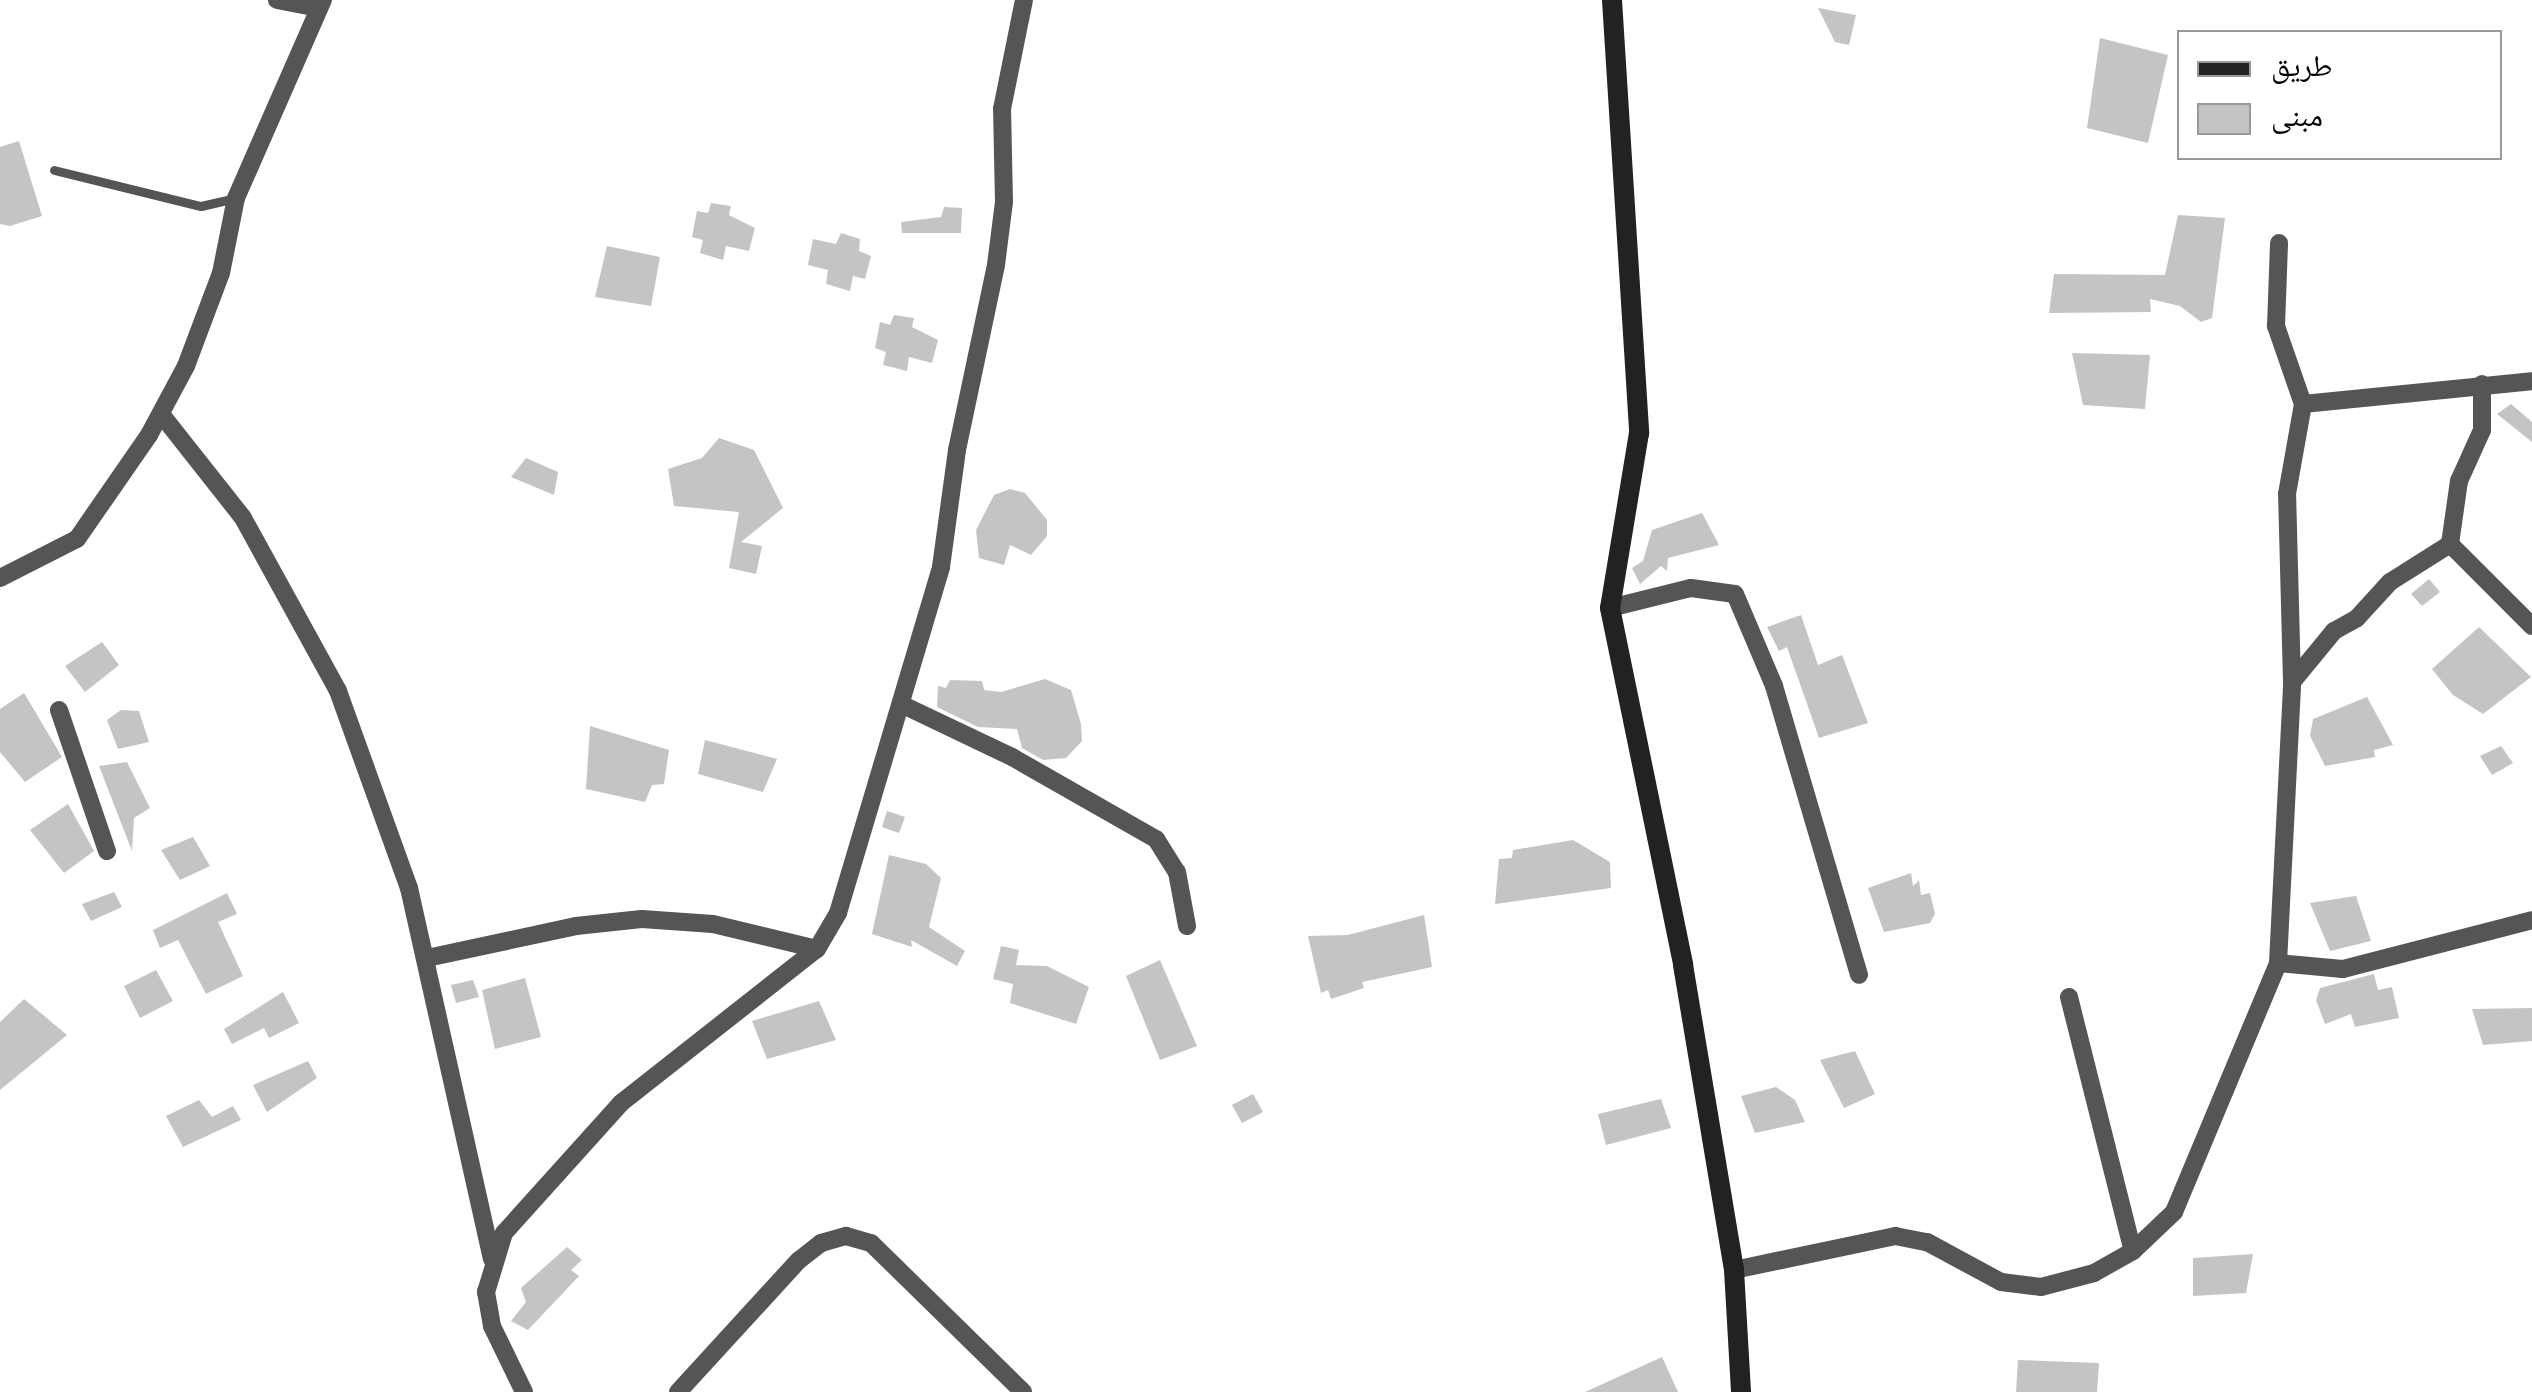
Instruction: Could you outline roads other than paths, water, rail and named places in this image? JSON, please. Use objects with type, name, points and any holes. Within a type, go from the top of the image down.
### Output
[{"type":"street","points":[[0,578],[77,540],[161,414],[221,273],[236,198],[320,4],[277,0]]},
{"type":"street","points":[[492,1259],[564,1160],[620,1102],[817,950],[838,913],[905,706],[941,567],[956,450],[996,265],[1004,202],[1002,109],[1024,0]]},
{"type":"street","points":[[1612,0],[1639,433],[1610,608],[1682,964],[1734,1270],[1741,1392]]},
{"type":"street","points":[[1734,1270],[1895,1236],[1927,1242],[2001,1282],[2041,1287],[2094,1274],[2133,1250],[2174,1212],[2278,964],[2292,682],[2287,494],[2303,404],[2276,326],[2280,244]]},
{"type":"street","points":[[2303,404],[2360,403],[2482,384],[2532,381]]},
{"type":"street","points":[[2292,682],[2334,631],[2356,618],[2390,582],[2450,544],[2459,482],[2482,430],[2482,384]]},
{"type":"street","points":[[161,414],[242,518],[338,691],[409,888],[492,1259],[486,1292],[492,1326],[524,1392]]},
{"type":"street","points":[[2450,544],[2532,626]]},
{"type":"street","points":[[1610,608],[1691,588],[1735,594],[1774,686],[1860,975]]},
{"type":"street","points":[[905,706],[1012,757],[1156,839],[1177,872],[1187,926]]},
{"type":"street","points":[[59,710],[107,851]]},
{"type":"street","points":[[426,958],[576,926],[642,919],[713,924],[817,950]]},
{"type":"street","points":[[2278,964],[2344,969],[2532,920]]},
{"type":"street","points":[[2069,997],[2133,1250]]},
{"type":"street","points":[[678,1392],[798,1261],[821,1242],[846,1236],[871,1242],[1023,1392]]},
{"type":"lane","points":[[54,170],[202,206],[236,198]]}]
